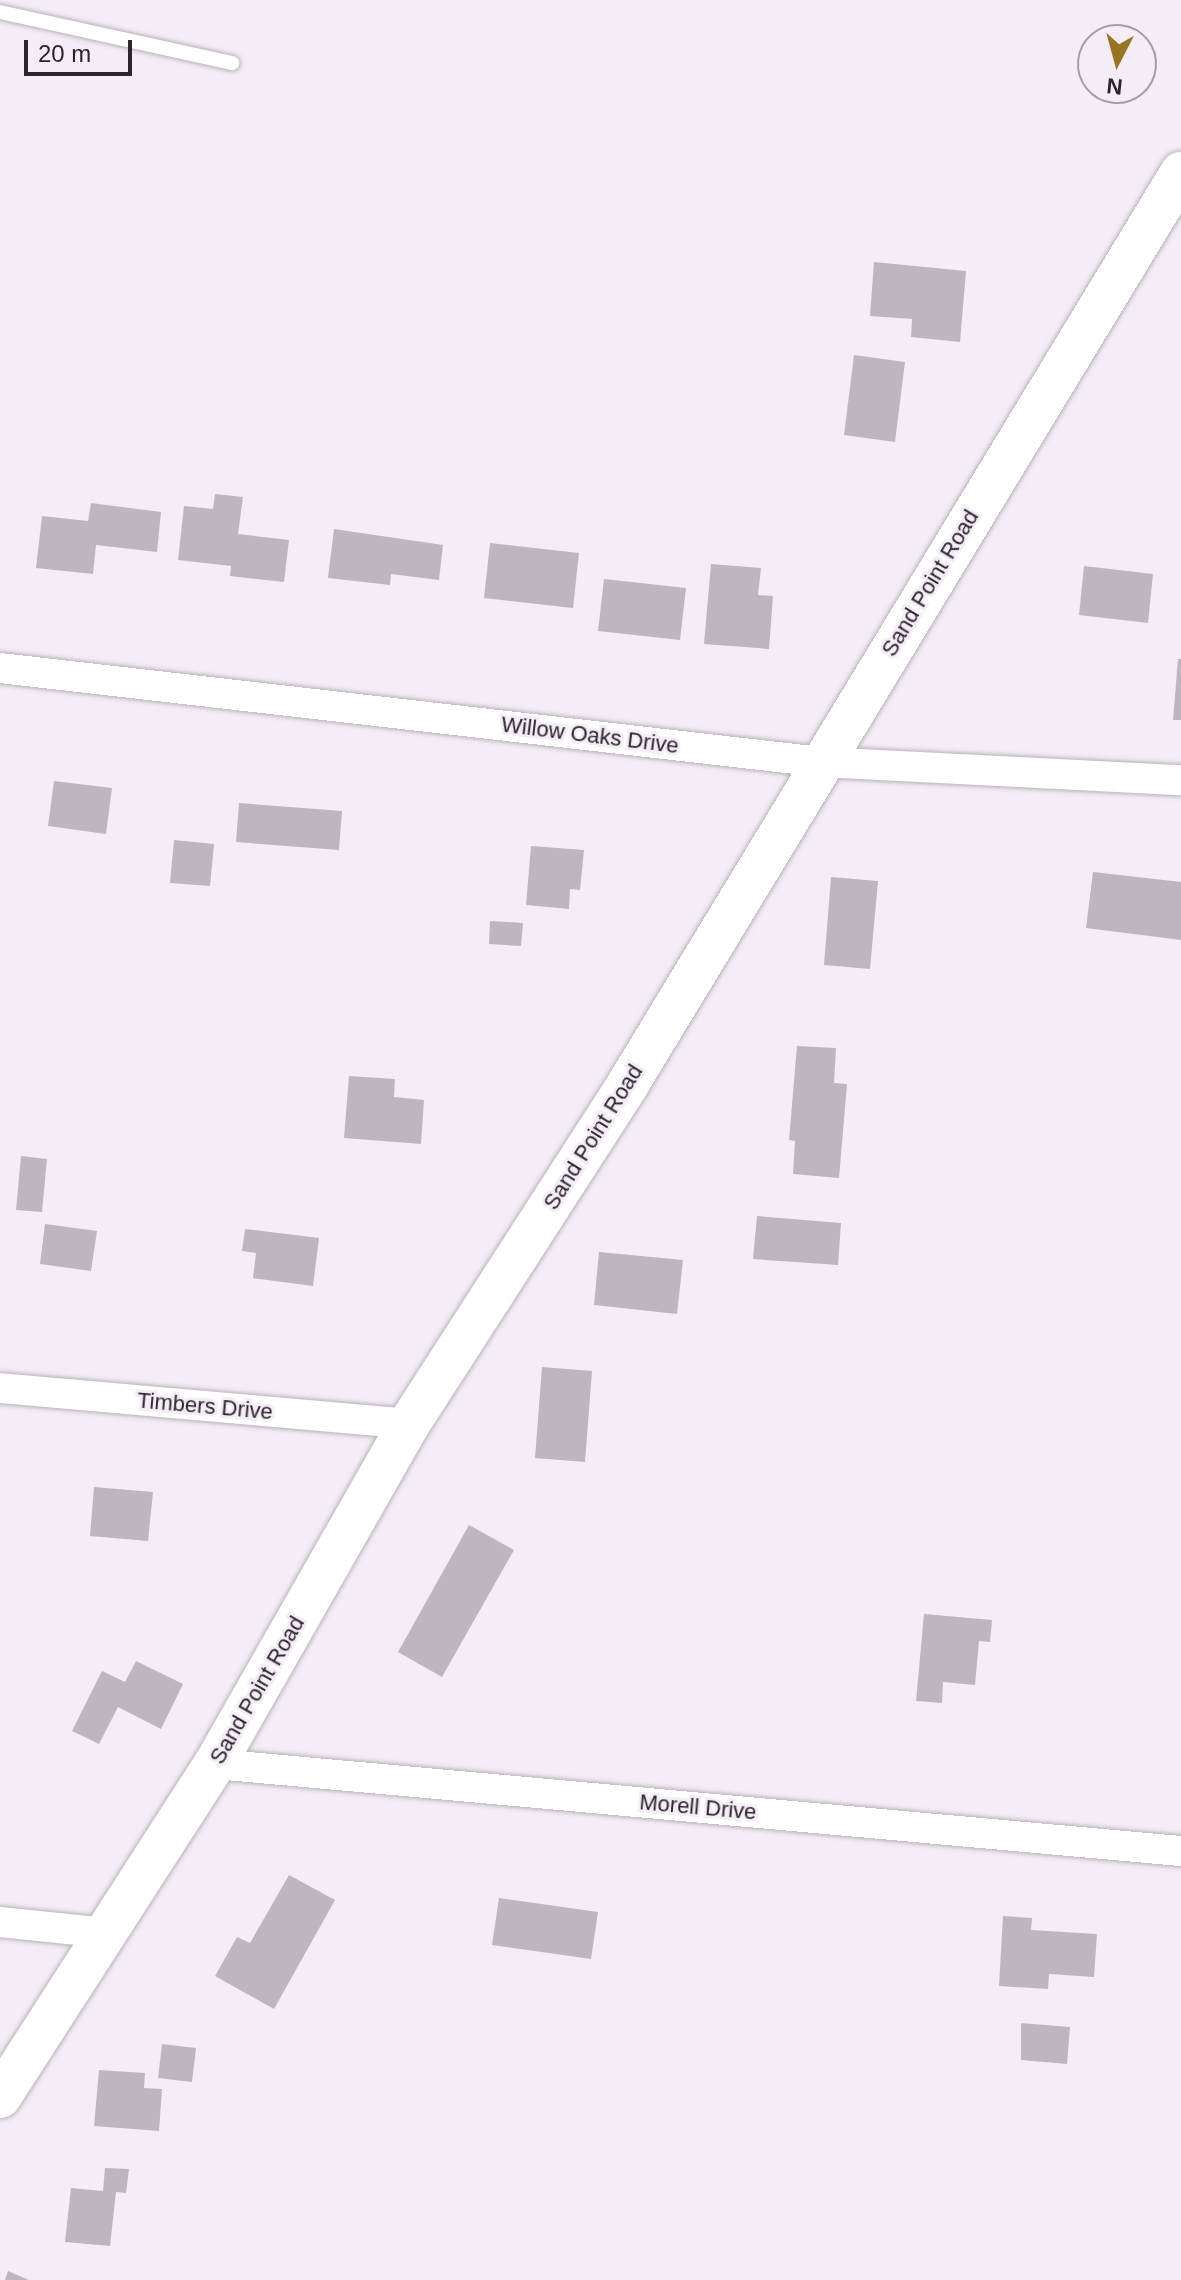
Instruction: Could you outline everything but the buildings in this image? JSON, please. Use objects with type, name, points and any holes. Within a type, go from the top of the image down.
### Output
[{"type":"street","name":"Sand Point Road","points":[[0,2097],[215,1764],[409,1424],[628,1084],[1181,173]]},
{"type":"street","name":"Willow Oaks Drive","points":[[0,668],[821,762],[1181,780]]},
{"type":"street","name":"Timbers Drive","points":[[0,1388],[409,1424]]},
{"type":"street","name":"Morell Drive","points":[[215,1764],[1181,1851]]},
{"type":"street","points":[[0,1922],[106,1933]]},
{"type":"lane","points":[[0,12],[232,63]]}]
